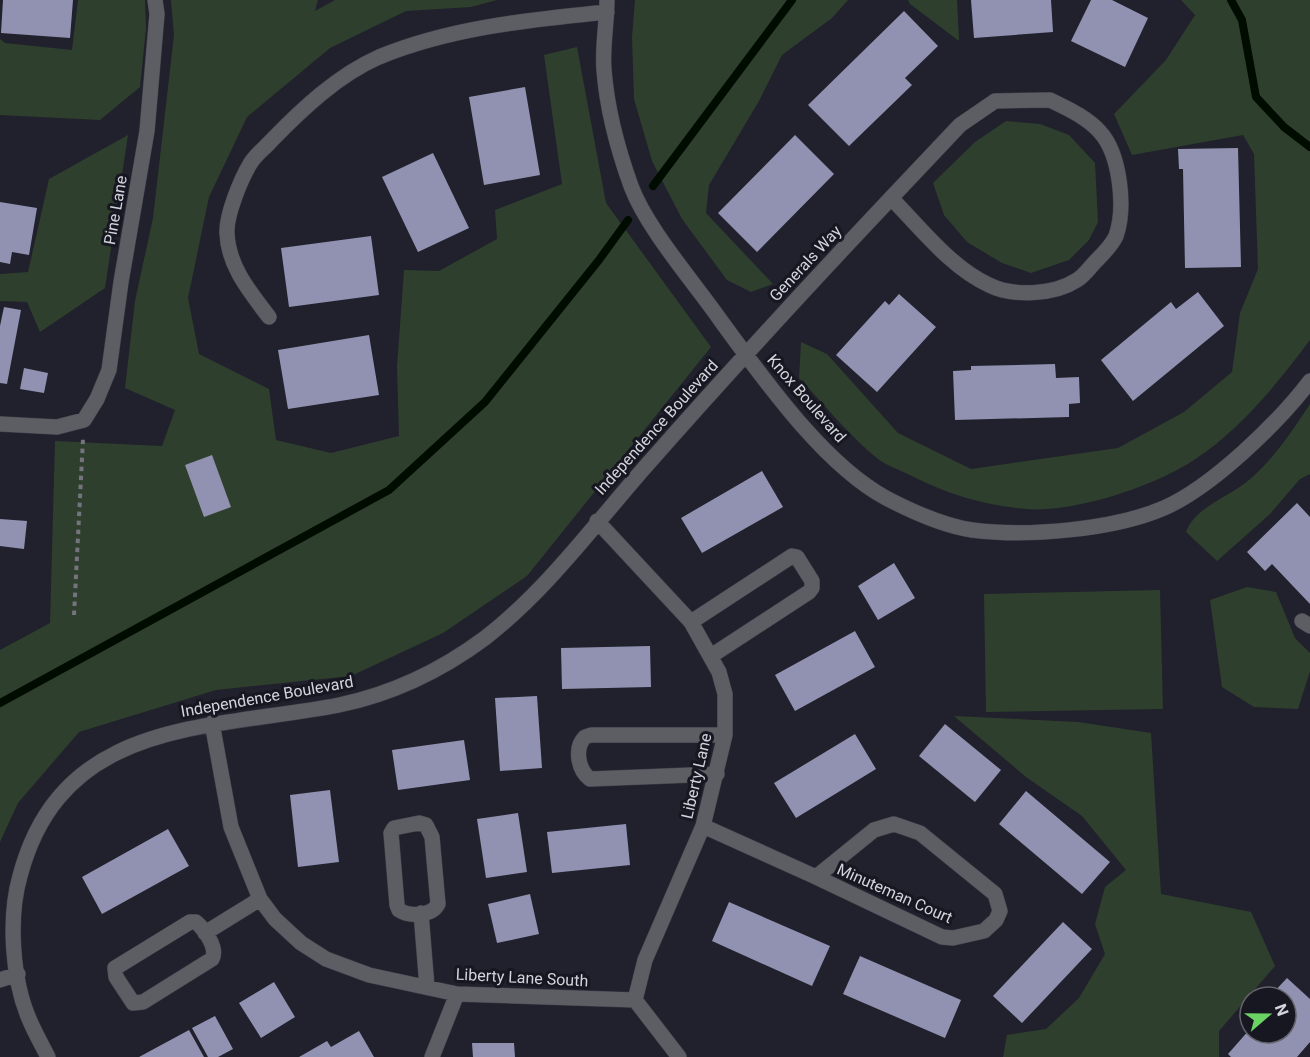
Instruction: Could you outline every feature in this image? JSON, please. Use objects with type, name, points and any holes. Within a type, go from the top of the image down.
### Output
[{"type":"street","name":"Pine Lane","points":[[84,420],[97,399],[109,370],[121,282],[147,131],[157,14],[155,0]]},
{"type":"street","points":[[269,317],[237,274],[227,232],[235,199],[250,162],[294,117],[347,75],[379,57],[446,35],[502,23],[607,6]]},
{"type":"street","name":"Knox Boulevard","points":[[607,6],[604,69],[614,129],[632,188],[655,227],[745,354],[804,427],[843,465],[884,497],[923,515],[970,530],[1033,532],[1128,521],[1166,507],[1202,485],[1292,405],[1310,381]]},
{"type":"street","name":"Generals Way","points":[[745,354],[960,124],[995,101],[1050,100],[1072,111],[1098,130],[1111,146],[1118,171],[1120,207],[1116,236],[1105,253],[1077,280],[1057,289],[1030,292],[1006,291],[990,286],[963,270],[891,198]]},
{"type":"street","name":"Independence Boulevard","points":[[48,1057],[28,1018],[18,974],[15,957],[14,897],[26,850],[52,807],[78,778],[114,753],[175,730],[341,704],[390,691],[443,666],[484,638],[532,597],[745,354]]},
{"type":"street","points":[[0,424],[57,427],[84,420]]},
{"type":"street","name":"Liberty Lane","points":[[597,521],[691,622],[711,656],[725,694],[725,735],[703,826],[645,960],[635,1000]]},
{"type":"street","points":[[691,622],[792,556],[797,557],[812,581],[812,588],[809,592],[711,656]]},
{"type":"street","name":"Liberty Lane South","points":[[212,723],[231,827],[260,899],[275,919],[302,943],[326,958],[369,975],[457,994],[635,1000]]},
{"type":"street","points":[[717,774],[590,779],[580,768],[579,747],[585,737],[591,735],[725,735]]},
{"type":"street","name":"Minuteman Court","points":[[703,826],[942,937],[953,938],[984,931],[996,920],[1000,911],[996,894],[920,833],[894,824],[874,831],[816,877]]},
{"type":"street","points":[[400,825],[426,825],[432,837],[438,904],[435,910],[421,913],[404,914],[397,905],[391,833],[400,825]]},
{"type":"street","points":[[205,933],[260,899]]},
{"type":"street","points":[[421,913],[427,987]]},
{"type":"street","points":[[190,922],[196,922],[205,933],[214,950],[212,959],[143,1002],[138,1004],[130,1001],[116,977],[115,968],[118,964],[190,922]]},
{"type":"street","points":[[0,980],[18,974]]},
{"type":"street","points":[[432,1057],[457,994]]},
{"type":"street","points":[[635,1000],[679,1057]]},
{"type":"path","points":[[74,615],[84,420]]},
{"type":"green space","points":[[78,0],[145,0],[146,28],[140,87],[100,120],[0,115],[0,39],[5,43],[72,50]]},
{"type":"green space","points":[[171,0],[318,0],[315,11],[335,0],[497,0],[471,7],[406,11],[330,48],[247,117],[209,197],[188,298],[199,354],[269,389],[276,440],[331,453],[399,436],[397,366],[404,270],[439,271],[497,239],[495,210],[562,184],[544,55],[577,47],[606,203],[711,347],[527,576],[443,633],[351,676],[216,690],[79,732],[18,803],[0,842],[0,650],[50,623],[55,441],[162,446],[175,410],[125,388],[135,301],[153,218],[174,35]]},
{"type":"green space","points":[[635,0],[848,0],[832,18],[782,55],[759,101],[709,185],[706,213],[773,284],[751,292],[727,280],[682,219],[652,161],[634,99],[632,37]]},
{"type":"green space","points":[[908,0],[957,0],[959,41],[910,4]]},
{"type":"green space","points":[[1181,0],[1310,0],[1310,340],[1257,405],[1211,448],[1178,470],[1114,496],[1067,507],[1027,509],[1012,507],[981,502],[952,493],[889,466],[847,430],[799,378],[801,342],[827,354],[898,433],[971,469],[1118,448],[1184,412],[1232,372],[1240,313],[1258,269],[1254,154],[1243,135],[1132,155],[1114,114],[1166,60],[1195,15]]},
{"type":"green space","points":[[1006,121],[1040,124],[1069,135],[1095,163],[1098,222],[1089,240],[1069,260],[1031,273],[1002,263],[967,242],[944,215],[933,183],[975,142]]},
{"type":"green space","points":[[128,135],[105,288],[40,332],[27,302],[0,301],[0,274],[28,272],[49,179]]},
{"type":"green space","points":[[1310,404],[1310,474],[1300,479],[1270,514],[1217,561],[1186,532],[1190,523],[1205,509],[1258,472],[1282,444]]},
{"type":"green space","points":[[1247,587],[1276,592],[1295,638],[1310,653],[1310,671],[1298,709],[1254,707],[1222,687],[1210,600]]},
{"type":"green space","points":[[1160,590],[1163,709],[986,712],[984,594]]},
{"type":"green space","points":[[954,716],[1078,722],[1151,733],[1161,894],[1251,912],[1275,966],[1259,985],[1238,985],[1238,1009],[1219,1031],[1219,1057],[1003,1057],[1007,1035],[1046,1029],[1079,998],[1105,954],[1095,924],[1105,887],[1126,870],[1082,816],[1026,777]]},
{"type":"building","points":[[3,0],[73,0],[70,38],[1,33]]},
{"type":"building","points":[[971,0],[1051,0],[1053,32],[974,38]]},
{"type":"building","points":[[1091,0],[1112,0],[1148,18],[1125,67],[1071,41]]},
{"type":"building","points":[[904,11],[938,46],[905,78],[912,85],[849,146],[808,105]]},
{"type":"building","points":[[525,87],[540,175],[484,185],[469,97]]},
{"type":"building","points":[[795,135],[834,174],[757,252],[718,213]]},
{"type":"building","points":[[1238,148],[1241,267],[1185,268],[1183,169],[1179,169],[1178,149]]},
{"type":"building","points":[[433,153],[469,228],[418,252],[382,177]]},
{"type":"building","points":[[0,202],[37,208],[29,255],[12,252],[10,264],[0,262]]},
{"type":"building","points":[[371,236],[379,295],[289,307],[281,248]]},
{"type":"building","points":[[1198,292],[1224,326],[1133,401],[1101,360],[1171,302],[1176,309]]},
{"type":"building","points":[[899,294],[936,327],[877,392],[836,355],[885,301],[889,305]]},
{"type":"building","points":[[4,307],[21,310],[7,384],[0,383],[0,326]]},
{"type":"building","points":[[369,335],[379,395],[288,409],[278,350]]},
{"type":"building","points":[[1055,364],[1056,378],[1079,377],[1080,403],[1069,404],[1069,417],[955,420],[953,371],[971,370],[971,366]]},
{"type":"building","points":[[24,368],[48,373],[44,393],[20,389]]},
{"type":"building","points":[[212,455],[231,507],[204,517],[185,465]]},
{"type":"building","points":[[762,471],[783,507],[702,553],[681,518]]},
{"type":"building","points":[[1297,503],[1310,517],[1310,604],[1272,564],[1265,571],[1247,552]]},
{"type":"building","points":[[0,519],[27,521],[24,549],[0,546]]},
{"type":"building","points":[[894,563],[915,598],[878,620],[858,586]]},
{"type":"building","points":[[855,631],[875,667],[795,711],[775,675]]},
{"type":"building","points":[[650,646],[651,687],[562,689],[561,648]]},
{"type":"building","points":[[537,696],[542,768],[500,771],[495,698]]},
{"type":"building","points":[[945,724],[1001,770],[975,802],[919,756]]},
{"type":"building","points":[[855,734],[876,769],[796,818],[774,783]]},
{"type":"building","points":[[464,740],[470,780],[398,790],[392,750]]},
{"type":"building","points":[[330,790],[339,862],[298,867],[290,795]]},
{"type":"building","points":[[1026,791],[1110,862],[1082,894],[999,824]]},
{"type":"building","points":[[518,813],[527,872],[486,878],[477,819]]},
{"type":"building","points":[[626,824],[630,865],[552,873],[547,832]]},
{"type":"building","points":[[168,829],[189,866],[102,914],[82,877]]},
{"type":"building","points":[[530,894],[539,934],[497,943],[488,904]]},
{"type":"building","points":[[729,902],[830,946],[812,986],[712,941]]},
{"type":"building","points":[[1063,922],[1092,949],[1022,1023],[993,996]]},
{"type":"building","points":[[860,956],[961,1000],[945,1038],[843,994]]},
{"type":"building","points":[[1287,978],[1295,985],[1280,985]]},
{"type":"building","points":[[274,982],[295,1017],[261,1038],[239,1003]]},
{"type":"building","points":[[1298,988],[1310,999],[1310,1042],[1297,1057],[1231,1057],[1228,1054],[1238,1043],[1238,1045],[1298,1045]]},
{"type":"building","points":[[215,1016],[233,1049],[218,1057],[208,1057],[192,1028]]},
{"type":"building","points":[[189,1030],[204,1057],[139,1057]]},
{"type":"building","points":[[359,1031],[374,1057],[299,1057],[327,1041],[331,1047]]},
{"type":"building","points":[[472,1043],[514,1043],[515,1057],[473,1057]]},
{"type":"waterway","points":[[653,186],[792,0]]},
{"type":"waterway","points":[[1231,0],[1242,20],[1256,97],[1284,127],[1310,147]]},
{"type":"waterway","points":[[0,703],[389,490],[485,402],[599,260],[628,220]]}]
